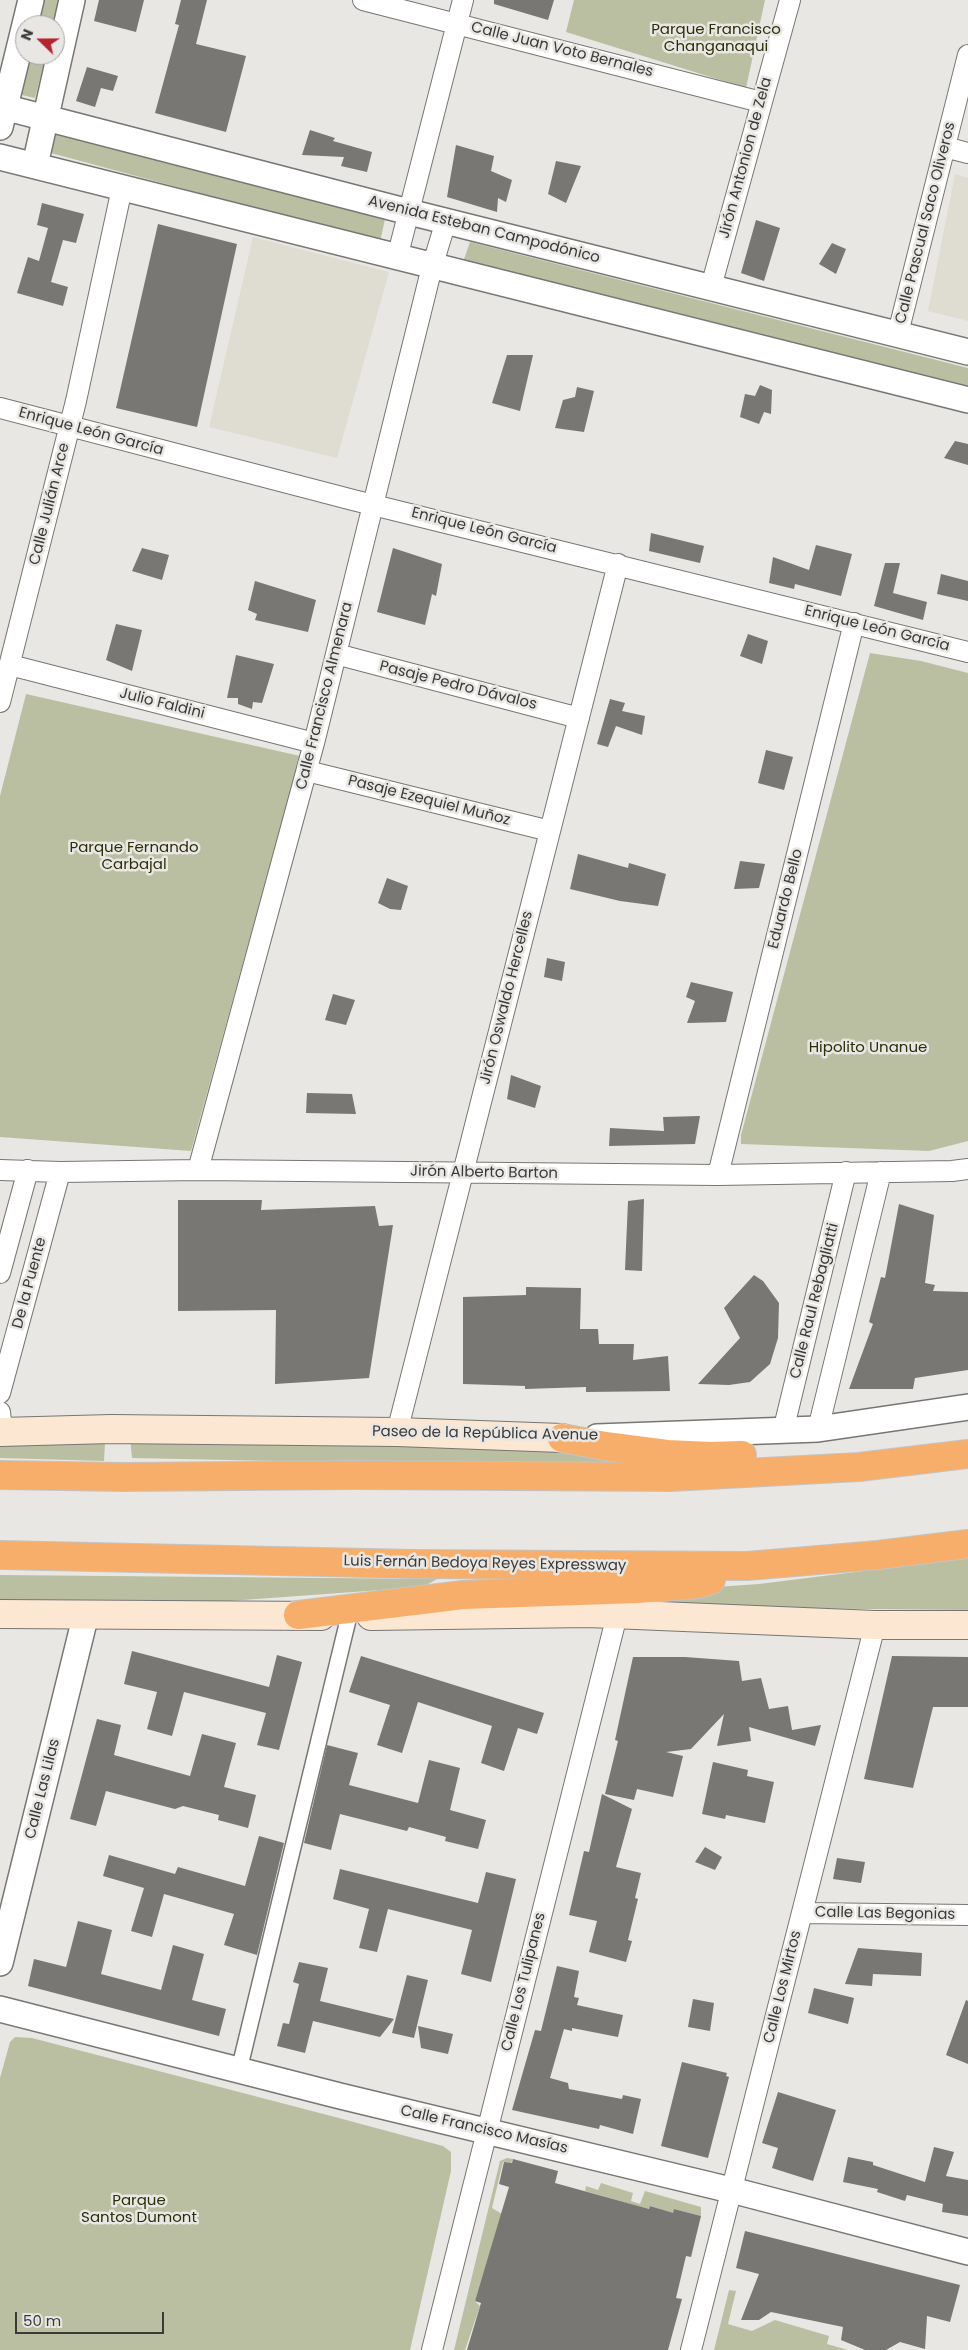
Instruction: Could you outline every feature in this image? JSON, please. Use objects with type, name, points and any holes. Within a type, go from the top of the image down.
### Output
[{"type":"highway","points":[[562,1438],[614,1447],[710,1456],[968,1442]]},
{"type":"highway","points":[[0,1474],[124,1477],[354,1475],[670,1477],[859,1467],[968,1454]]},
{"type":"highway","name":"Luis Fernán Bedoya Reyes Expressway","points":[[0,1556],[414,1564],[748,1566],[878,1556],[968,1544]]},
{"type":"highway","points":[[298,1616],[463,1596],[699,1584],[748,1566]]},
{"type":"main road","name":"Paseo de la República Avenue","points":[[3,1425],[121,1429],[397,1432],[562,1438]]},
{"type":"main road","points":[[0,1614],[349,1616],[588,1613],[875,1625],[968,1625]]},
{"type":"street","points":[[2,114],[31,0]]},
{"type":"street","points":[[35,165],[72,0]]},
{"type":"street","name":"Calle Juan Voto Bernales","points":[[363,0],[761,102]]},
{"type":"street","points":[[398,258],[463,0]]},
{"type":"street","name":"Jirón Antonion de Zela","points":[[711,287],[790,0]]},
{"type":"street","name":"Calle Pascual Saco Oliveros","points":[[898,333],[968,55]]},
{"type":"street","name":"Avenida Esteban Campodónico","points":[[2,114],[45,117],[409,212],[968,352]]},
{"type":"street","points":[[945,147],[968,153]]},
{"type":"street","points":[[0,157],[432,267],[968,400]]},
{"type":"street","name":"Calle Julián Arce","points":[[0,702],[70,426],[122,188]]},
{"type":"street","name":"Calle Francisco Almenara","points":[[198,1170],[307,771],[432,267],[446,221]]},
{"type":"street","name":"Enrique León García","points":[[0,408],[373,504],[968,652]]},
{"type":"street","name":"Jirón Oswaldo Hercelles","points":[[397,1432],[618,564]]},
{"type":"street","name":"Eduardo Bello","points":[[718,1175],[854,623]]},
{"type":"street","name":"Pasaje Pedro Dávalos","points":[[336,654],[579,718]]},
{"type":"street","name":"Julio Faldini","points":[[10,665],[314,743]]},
{"type":"street","name":"Pasaje Ezequiel Muñoz","points":[[307,771],[550,831]]},
{"type":"street","name":"Jirón Alberto Barton","points":[[0,1170],[60,1172],[198,1170],[718,1175],[968,1169]]},
{"type":"street","name":"De la Puente","points":[[0,1273],[28,1170]]},
{"type":"street","name":"De la Puente","points":[[0,1393],[60,1172]]},
{"type":"street","name":"Calle Raul Rebagliatti","points":[[783,1431],[846,1172]]},
{"type":"street","points":[[818,1429],[881,1172]]},
{"type":"street","name":"Paseo de la República Avenue","points":[[562,1438],[818,1429],[968,1407]]},
{"type":"street","name":"Calle Las Lilas","points":[[0,1963],[86,1614]]},
{"type":"street","name":"Calle Los Tulipanes","points":[[432,2350],[617,1615]]},
{"type":"street","points":[[239,2070],[349,1616]]},
{"type":"street","name":"Calle Los Mirtos","points":[[691,2350],[875,1625]]},
{"type":"street","name":"Calle Las Begonias","points":[[802,1913],[968,1915]]},
{"type":"street","name":"Calle Francisco Masías","points":[[0,2009],[239,2070],[732,2190],[968,2252]]},
{"type":"shaded area","points":[[955,174],[968,178],[968,321],[928,311]]},
{"type":"shaded area","points":[[253,237],[389,272],[337,458],[209,427]]},
{"type":"green space","points":[[41,0],[61,0],[57,15],[37,15]]},
{"type":"green space","name":"Parque Francisco Changanaqui","points":[[574,0],[765,0],[746,88],[566,32]]},
{"type":"green space","points":[[24,65],[43,65],[35,98],[17,94]]},
{"type":"green space","points":[[57,134],[385,219],[380,242],[51,153],[48,145]]},
{"type":"green space","points":[[470,242],[968,368],[968,393],[462,265]]},
{"type":"green space","name":"Hipolito Unanue","points":[[870,653],[921,661],[968,673],[968,1141],[929,1151],[741,1144],[741,1135]]},
{"type":"green space","name":"Parque Fernando Carbajal","points":[[26,694],[300,756],[191,1151],[0,1137],[0,796]]},
{"type":"green space","points":[[130,1437],[520,1441],[611,1459],[611,1468],[132,1458]]},
{"type":"green space","points":[[18,1443],[105,1443],[104,1461],[0,1458],[0,1446]]},
{"type":"green space","points":[[968,1558],[968,1610],[555,1606],[644,1592],[759,1584]]},
{"type":"green space","points":[[0,1575],[437,1579],[423,1587],[215,1602],[0,1601]]},
{"type":"green space","name":"Parque Santos Dumont","points":[[15,2037],[32,2038],[335,2117],[443,2146],[451,2152],[451,2171],[410,2350],[0,2350],[0,2078],[10,2042]]},
{"type":"green space","points":[[507,2158],[513,2159],[511,2163],[503,2162],[492,2208],[502,2214],[475,2301],[480,2306],[465,2350],[454,2350],[500,2161]]},
{"type":"green space","points":[[601,2183],[633,2193],[631,2201],[640,2204],[645,2191],[701,2207],[701,2216],[674,2209],[671,2223],[662,2210],[651,2206],[648,2209],[585,2191],[586,2186],[598,2190]]},
{"type":"green space","points":[[729,2290],[736,2291],[728,2324],[752,2331],[775,2320],[829,2336],[827,2344],[848,2350],[714,2350]]},
{"type":"building","points":[[99,0],[144,0],[136,32],[94,21]]},
{"type":"building","points":[[181,0],[207,0],[196,44],[246,56],[226,132],[155,113],[179,25],[175,24]]},
{"type":"building","points":[[494,0],[554,0],[548,20],[494,4]]},
{"type":"building","points":[[87,67],[118,76],[113,91],[101,88],[95,107],[76,101]]},
{"type":"building","points":[[310,130],[335,138],[333,141],[372,152],[367,172],[341,166],[344,157],[302,155]]},
{"type":"building","points":[[456,145],[494,156],[491,171],[512,180],[506,202],[498,198],[497,212],[447,197]]},
{"type":"building","points":[[556,161],[581,166],[566,203],[548,194]]},
{"type":"building","points":[[42,203],[84,214],[76,243],[63,240],[51,282],[68,287],[63,306],[17,293],[28,257],[39,261],[48,228],[37,225]]},
{"type":"building","points":[[756,220],[780,228],[764,281],[741,273]]},
{"type":"building","points":[[158,224],[237,244],[197,427],[116,408]]},
{"type":"building","points":[[832,243],[846,249],[836,274],[819,264]]},
{"type":"building","points":[[507,355],[533,355],[520,411],[492,403]]},
{"type":"building","points":[[760,385],[772,390],[771,414],[764,412],[759,424],[740,417],[745,394],[755,396]]},
{"type":"building","points":[[577,387],[594,391],[584,432],[555,428],[563,400],[575,397]]},
{"type":"building","points":[[955,441],[968,444],[968,465],[944,458]]},
{"type":"building","points":[[651,533],[704,546],[700,563],[649,551]]},
{"type":"building","points":[[816,545],[852,554],[841,596],[795,584],[794,589],[769,583],[773,557],[809,570]]},
{"type":"building","points":[[142,548],[169,555],[162,580],[132,571]]},
{"type":"building","points":[[393,548],[442,564],[436,596],[432,594],[425,625],[377,612]]},
{"type":"building","points":[[885,563],[900,563],[893,593],[927,602],[923,620],[874,606]]},
{"type":"building","points":[[941,574],[968,581],[968,601],[937,594]]},
{"type":"building","points":[[255,581],[316,600],[308,632],[255,620],[257,614],[248,610]]},
{"type":"building","points":[[116,624],[142,630],[132,671],[106,660]]},
{"type":"building","points":[[748,634],[768,641],[762,664],[740,656]]},
{"type":"building","points":[[236,655],[274,664],[262,703],[253,702],[252,709],[238,704],[238,698],[227,698]]},
{"type":"building","points":[[610,699],[625,703],[622,711],[645,716],[642,735],[616,726],[608,747],[597,744]]},
{"type":"building","points":[[766,750],[793,757],[784,790],[758,783]]},
{"type":"building","points":[[578,854],[628,868],[629,863],[666,874],[658,906],[620,901],[570,889]]},
{"type":"building","points":[[740,861],[765,864],[759,888],[734,889]]},
{"type":"building","points":[[387,878],[408,886],[401,910],[390,909],[378,903]]},
{"type":"building","points":[[547,958],[565,962],[562,981],[544,977]]},
{"type":"building","points":[[691,982],[733,992],[726,1022],[687,1023],[695,1001],[686,997]]},
{"type":"building","points":[[333,994],[355,1000],[346,1025],[325,1020]]},
{"type":"building","points":[[511,1075],[541,1086],[535,1108],[507,1099]]},
{"type":"building","points":[[307,1093],[352,1094],[356,1114],[306,1113]]},
{"type":"building","points":[[700,1116],[695,1144],[609,1146],[610,1128],[664,1131],[663,1117]]},
{"type":"building","points":[[644,1199],[642,1271],[625,1270],[628,1201]]},
{"type":"building","points":[[178,1200],[262,1200],[261,1210],[375,1206],[379,1226],[393,1225],[369,1378],[275,1384],[276,1310],[178,1311]]},
{"type":"building","points":[[899,1204],[934,1215],[925,1283],[935,1285],[933,1291],[968,1292],[968,1370],[915,1378],[913,1389],[849,1389],[873,1324],[869,1322],[881,1277],[885,1278]]},
{"type":"building","points":[[754,1275],[763,1281],[779,1303],[778,1338],[770,1364],[750,1382],[729,1385],[698,1384],[740,1338],[724,1308]]},
{"type":"building","points":[[526,1287],[581,1288],[580,1329],[598,1329],[599,1344],[634,1344],[633,1360],[668,1356],[670,1391],[586,1392],[586,1387],[525,1389],[525,1386],[463,1384],[463,1297],[526,1295]]},
{"type":"building","points":[[132,1651],[269,1687],[277,1655],[302,1662],[279,1750],[257,1745],[266,1713],[184,1692],[172,1736],[147,1729],[157,1692],[124,1684]]},
{"type":"building","points":[[361,1656],[544,1713],[537,1734],[518,1728],[504,1771],[481,1763],[492,1726],[418,1702],[402,1753],[377,1745],[390,1705],[349,1692]]},
{"type":"building","points":[[892,1656],[968,1657],[968,1707],[933,1707],[913,1788],[864,1779]]},
{"type":"building","points":[[633,1657],[685,1657],[739,1661],[742,1681],[761,1678],[769,1709],[788,1706],[792,1730],[821,1725],[815,1746],[749,1727],[751,1741],[717,1746],[724,1714],[691,1749],[666,1752],[683,1756],[673,1797],[637,1789],[634,1800],[605,1794],[618,1741],[615,1740]]},
{"type":"building","points":[[97,1719],[121,1725],[114,1755],[190,1776],[202,1734],[236,1743],[224,1787],[256,1795],[248,1828],[218,1820],[219,1815],[183,1806],[175,1809],[106,1791],[96,1826],[70,1819]]},
{"type":"building","points":[[327,1745],[358,1753],[349,1785],[418,1803],[429,1760],[460,1768],[450,1810],[486,1820],[478,1849],[445,1841],[446,1837],[409,1827],[407,1831],[340,1814],[331,1850],[304,1843]]},
{"type":"building","points":[[713,1762],[748,1770],[747,1776],[774,1782],[765,1823],[726,1815],[725,1819],[702,1814]]},
{"type":"building","points":[[602,1794],[632,1809],[616,1867],[641,1873],[635,1898],[638,1899],[628,1940],[632,1941],[626,1962],[589,1952],[597,1921],[569,1915],[584,1851],[589,1852]]},
{"type":"building","points":[[259,1836],[284,1843],[257,1955],[224,1945],[234,1914],[164,1894],[152,1937],[131,1931],[144,1888],[103,1876],[109,1855],[175,1874],[178,1867],[245,1886]]},
{"type":"building","points":[[705,1847],[722,1857],[715,1870],[695,1862]]},
{"type":"building","points":[[837,1858],[865,1862],[861,1883],[833,1879]]},
{"type":"building","points":[[340,1869],[478,1903],[486,1872],[516,1879],[491,1982],[461,1974],[472,1930],[388,1909],[377,1952],[359,1948],[369,1909],[333,1899]]},
{"type":"building","points":[[78,1921],[112,1930],[101,1974],[161,1990],[173,1945],[204,1954],[192,2000],[226,2009],[219,2036],[28,1986],[34,1959],[66,1967]]},
{"type":"building","points":[[858,1948],[922,1953],[921,1976],[873,1974],[872,1986],[845,1984]]},
{"type":"building","points":[[299,1962],[328,1968],[320,2001],[394,2019],[380,2037],[313,2021],[305,2053],[277,2046],[283,2023],[289,2024],[299,1984],[293,1982]]},
{"type":"building","points":[[557,1966],[579,1971],[574,1997],[579,1998],[577,2005],[623,2015],[618,2037],[572,2028],[572,2031],[564,2029],[550,2078],[568,2083],[569,2089],[622,2099],[623,2095],[641,2099],[633,2134],[600,2125],[599,2129],[512,2110],[535,2030],[541,2031]]},
{"type":"building","points":[[407,1975],[428,1980],[414,2038],[392,2033]]},
{"type":"building","points":[[814,1988],[854,1998],[848,2024],[808,2013]]},
{"type":"building","points":[[693,1999],[714,2003],[710,2031],[688,2027]]},
{"type":"building","points":[[966,2000],[968,2001],[968,2064],[946,2055]]},
{"type":"building","points":[[418,2026],[453,2034],[448,2054],[421,2048]]},
{"type":"building","points":[[682,2062],[727,2073],[726,2076],[729,2077],[708,2158],[661,2146]]},
{"type":"building","points":[[778,2092],[836,2110],[813,2181],[772,2168],[778,2148],[762,2143]]},
{"type":"building","points":[[934,2147],[954,2152],[946,2176],[968,2180],[968,2216],[942,2212],[943,2204],[907,2195],[905,2201],[877,2192],[878,2189],[843,2182],[848,2157],[873,2162],[873,2165],[925,2182]]},
{"type":"building","points":[[513,2159],[558,2171],[555,2183],[649,2209],[650,2206],[673,2213],[674,2209],[701,2216],[691,2257],[686,2256],[676,2298],[682,2299],[668,2350],[467,2350],[481,2303],[475,2301],[509,2187],[499,2184],[504,2162],[512,2163]]},
{"type":"building","points":[[745,2231],[960,2285],[950,2322],[927,2316],[925,2349],[900,2342],[886,2350],[865,2350],[841,2340],[843,2327],[771,2312],[759,2320],[741,2320],[759,2274],[736,2268]]}]
